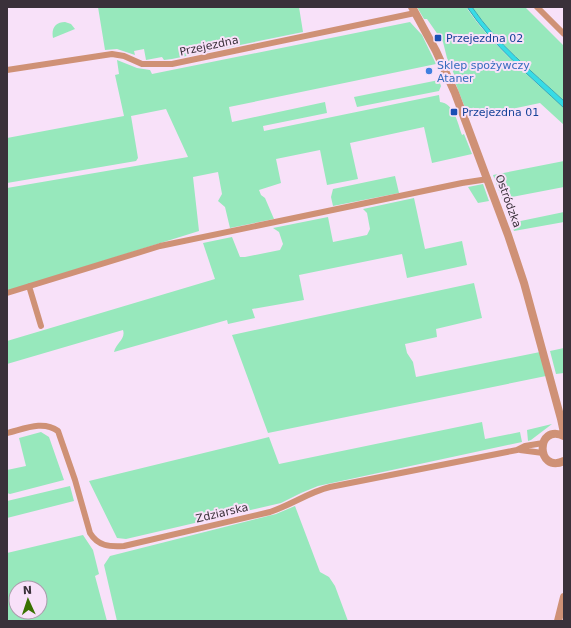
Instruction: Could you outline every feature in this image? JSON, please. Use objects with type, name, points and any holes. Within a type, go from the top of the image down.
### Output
[{"type":"street","points":[[537,7],[564,34]]},
{"type":"street","name":"Przejezdna","points":[[7,70],[112,54],[124,56],[142,64],[172,64],[413,10]]},
{"type":"street","name":"Ostródzka","points":[[413,10],[431,42],[449,80],[513,247],[564,435]]},
{"type":"street","points":[[7,293],[160,246],[462,183],[488,179]]},
{"type":"street","points":[[29,286],[41,326]]},
{"type":"street","name":"Ostródzka","points":[[554,434],[558,424],[558,411]]},
{"type":"street","name":"Zdziarska","points":[[7,433],[46,425],[54,428],[58,432],[75,480],[90,533],[94,539],[102,545],[110,546],[124,546],[270,512],[314,491],[330,487],[517,450],[543,453]]},
{"type":"street","points":[[563,463],[554,463],[548,460],[543,453],[543,443],[549,436],[554,434],[564,435]]},
{"type":"street","name":"Zdziarska","points":[[517,450],[525,446],[543,443]]},
{"type":"street","points":[[558,621],[564,597]]},
{"type":"green space","points":[[98,7],[299,7],[303,32],[172,59],[164,60],[162,57],[146,60],[144,49],[134,51],[135,55],[117,49],[105,50]]},
{"type":"green space","points":[[417,7],[466,7],[500,48],[564,108],[564,125],[540,103],[469,118],[455,82],[457,81],[447,58],[443,42],[427,19],[424,19]]},
{"type":"green space","points":[[472,7],[525,7],[564,46],[564,101],[527,68],[492,33]]},
{"type":"green space","points":[[65,22],[71,24],[75,29],[53,38],[55,26],[59,23]]},
{"type":"green space","points":[[410,22],[422,35],[436,64],[229,107],[232,122],[325,102],[327,113],[263,126],[264,131],[439,95],[440,102],[449,106],[455,115],[462,135],[464,134],[472,154],[432,163],[424,127],[350,143],[358,179],[327,185],[320,150],[276,159],[281,183],[259,190],[261,195],[265,198],[274,219],[230,228],[225,207],[218,201],[222,194],[218,172],[193,177],[199,231],[7,291],[7,188],[188,157],[166,109],[131,116],[138,158],[136,161],[7,183],[7,138],[124,116],[115,75],[119,74],[117,60],[137,68],[150,70],[152,74]]},
{"type":"green space","points":[[439,80],[441,86],[439,91],[357,107],[354,97]]},
{"type":"green space","points":[[564,161],[564,187],[502,199],[493,175]]},
{"type":"green space","points":[[395,176],[399,193],[333,206],[331,197],[333,189]]},
{"type":"green space","points":[[483,184],[489,201],[478,203],[468,187]]},
{"type":"green space","points":[[414,198],[425,249],[462,241],[467,265],[407,278],[402,254],[299,275],[304,300],[252,309],[255,318],[228,324],[227,320],[114,352],[122,339],[124,333],[123,330],[7,364],[7,341],[215,279],[203,243],[232,237],[240,257],[280,250],[283,244],[279,232],[273,228],[328,217],[333,242],[367,235],[370,229],[367,213],[363,209]]},
{"type":"green space","points":[[564,212],[564,222],[514,231],[511,223]]},
{"type":"green space","points":[[474,283],[482,318],[436,329],[437,337],[405,344],[407,353],[413,362],[416,377],[540,352],[546,376],[268,433],[232,335]]},
{"type":"green space","points":[[564,348],[564,373],[556,374],[550,351]]},
{"type":"green space","points":[[482,422],[485,439],[520,432],[522,442],[318,486],[281,503],[126,539],[117,538],[89,481],[269,437],[279,464]]},
{"type":"green space","points":[[552,424],[531,440],[528,441],[527,430]]},
{"type":"green space","points":[[41,432],[49,437],[64,480],[10,494],[7,493],[7,470],[26,466],[19,438]]},
{"type":"green space","points":[[70,486],[74,501],[7,518],[7,501]]},
{"type":"green space","points":[[295,506],[320,572],[329,577],[335,586],[348,621],[117,621],[104,565],[110,556],[276,514]]},
{"type":"green space","points":[[83,535],[93,550],[99,574],[95,576],[107,621],[7,621],[7,553]]},
{"type":"water","points":[[467,7],[472,7],[492,33],[527,68],[564,101],[564,108],[500,48]]},
{"type":"place","name":"Przejezdna 02","points":[[438,38]]},
{"type":"place","name":"Sklep spożywczy Ataner","points":[[429,71]]},
{"type":"place","name":"Przejezdna 01","points":[[454,112]]}]
